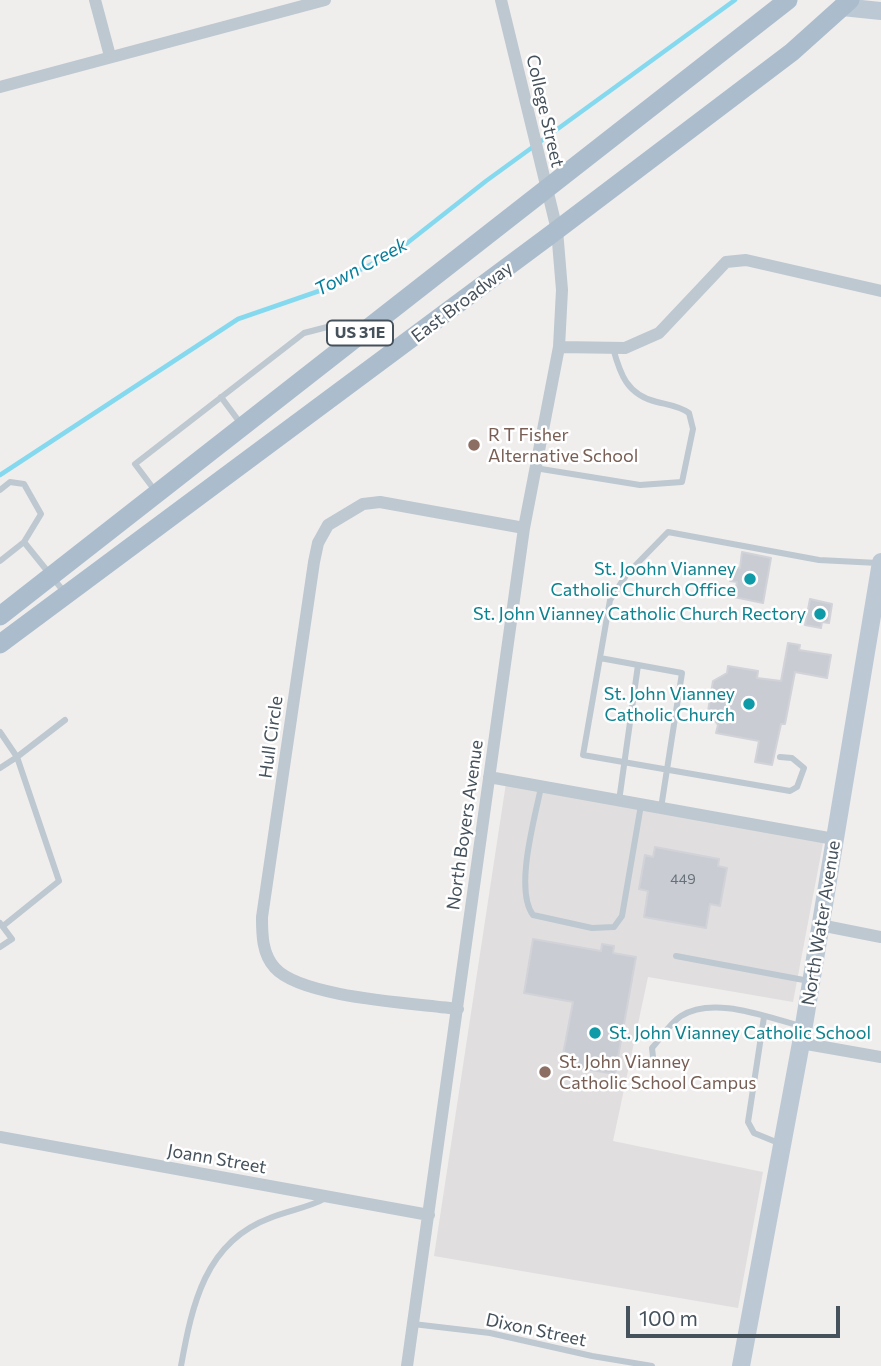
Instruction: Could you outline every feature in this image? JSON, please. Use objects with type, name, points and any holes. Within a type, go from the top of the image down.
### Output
[{"type":"main road","name":"East Broadway","points":[[0,616],[788,0]]},
{"type":"main road","name":"East Broadway","points":[[0,644],[792,52],[846,3]]},
{"type":"main road","points":[[846,3],[881,11]]},
{"type":"main road","name":"North Water Avenue","points":[[741,1366],[803,1035],[834,839],[874,641],[881,562]]},
{"type":"street","points":[[94,0],[110,56]]},
{"type":"street","points":[[0,87],[325,0]]},
{"type":"street","name":"College Street","points":[[500,0],[557,230],[562,290]]},
{"type":"street","points":[[559,347],[625,348],[659,333],[726,262],[746,260],[881,291]]},
{"type":"street","name":"North Boyers Avenue","points":[[407,1366],[524,528],[559,347],[562,290]]},
{"type":"street","name":"Hull Circle","points":[[458,1009],[323,991],[287,979],[273,967],[266,951],[261,935],[262,917],[314,562],[318,543],[328,525],[355,508],[380,502],[524,528]]},
{"type":"street","points":[[489,777],[834,839]]},
{"type":"street","points":[[820,925],[881,937]]},
{"type":"street","points":[[803,1035],[881,1057]]},
{"type":"street","name":"Joann Street","points":[[0,1137],[429,1215]]},
{"type":"lane","points":[[156,492],[135,464],[221,397],[314,328],[336,327],[349,342]]},
{"type":"lane","points":[[535,468],[640,485],[681,482],[693,429],[689,413],[680,407],[652,401],[631,388],[621,377],[614,348]]},
{"type":"lane","points":[[221,397],[242,425]]},
{"type":"lane","points":[[0,490],[10,482],[24,484],[41,514],[24,542],[0,561]]},
{"type":"lane","points":[[780,757],[792,758],[804,768],[797,787],[790,791],[771,790],[667,768],[583,755],[610,600],[627,574],[668,532],[819,560],[881,562]]},
{"type":"lane","points":[[24,542],[67,596]]},
{"type":"lane","points":[[600,658],[682,673],[661,808]]},
{"type":"lane","points":[[619,801],[638,665]]},
{"type":"lane","points":[[0,768],[65,720]]},
{"type":"lane","points":[[0,732],[17,757],[59,881],[1,925],[12,939],[0,947]]},
{"type":"lane","points":[[541,787],[526,872],[526,905],[533,915],[592,928],[614,927],[622,916],[641,805]]},
{"type":"lane","points":[[676,956],[811,982]]},
{"type":"lane","points":[[654,1066],[652,1048],[680,1016],[700,1008],[726,1009],[764,1017],[803,1035]]},
{"type":"lane","points":[[764,1017],[748,1122],[754,1133],[763,1139],[783,1144]]},
{"type":"lane","points":[[181,1366],[197,1292],[207,1270],[231,1240],[270,1217],[309,1207],[327,1197]]},
{"type":"lane","name":"Dixon Street","points":[[413,1324],[490,1333],[592,1356],[652,1366]]},
{"type":"shaded area","name":"St. John Vianney Catholic School Campus","points":[[506,783],[824,838],[793,1002],[648,977],[613,1141],[763,1172],[738,1308],[434,1256]]},
{"type":"building","name":"St. Joohn Vianney Catholic Church Office","points":[[742,552],[771,558],[763,603],[734,597],[737,582],[730,581],[733,567],[740,568]]},
{"type":"building","name":"St. John Vianney Catholic Church Rectory","points":[[810,599],[832,604],[829,623],[822,622],[821,628],[805,625]]},
{"type":"building","name":"St. John Vianney Catholic Church","points":[[788,643],[800,645],[799,650],[831,655],[827,678],[795,672],[785,724],[781,724],[772,765],[755,762],[759,741],[716,733],[718,725],[708,711],[713,681],[727,673],[728,666],[758,671],[757,678],[781,681]]},
{"type":"building","points":[[655,847],[719,859],[718,866],[727,868],[720,906],[710,904],[706,928],[644,917],[648,891],[639,889],[645,855],[653,857]]},
{"type":"building","name":"St. John Vianney Catholic School","points":[[533,939],[601,951],[602,944],[614,946],[613,953],[636,957],[615,1074],[561,1065],[573,1002],[524,993]]},
{"type":"waterway","name":"Town Creek","points":[[0,475],[238,319],[319,291],[397,251],[486,181],[735,0]]},
{"type":"place","name":"R T Fisher Alternative School","points":[[474,445]]},
{"type":"place","name":"St. Joohn Vianney Catholic Church Office","points":[[750,579]]},
{"type":"place","name":"St. John Vianney Catholic Church Rectory","points":[[820,614]]},
{"type":"place","name":"St. John Vianney Catholic Church","points":[[749,704]]},
{"type":"place","name":"St. John Vianney Catholic School","points":[[595,1033]]},
{"type":"place","name":"St. John Vianney Catholic School Campus","points":[[545,1072]]}]
